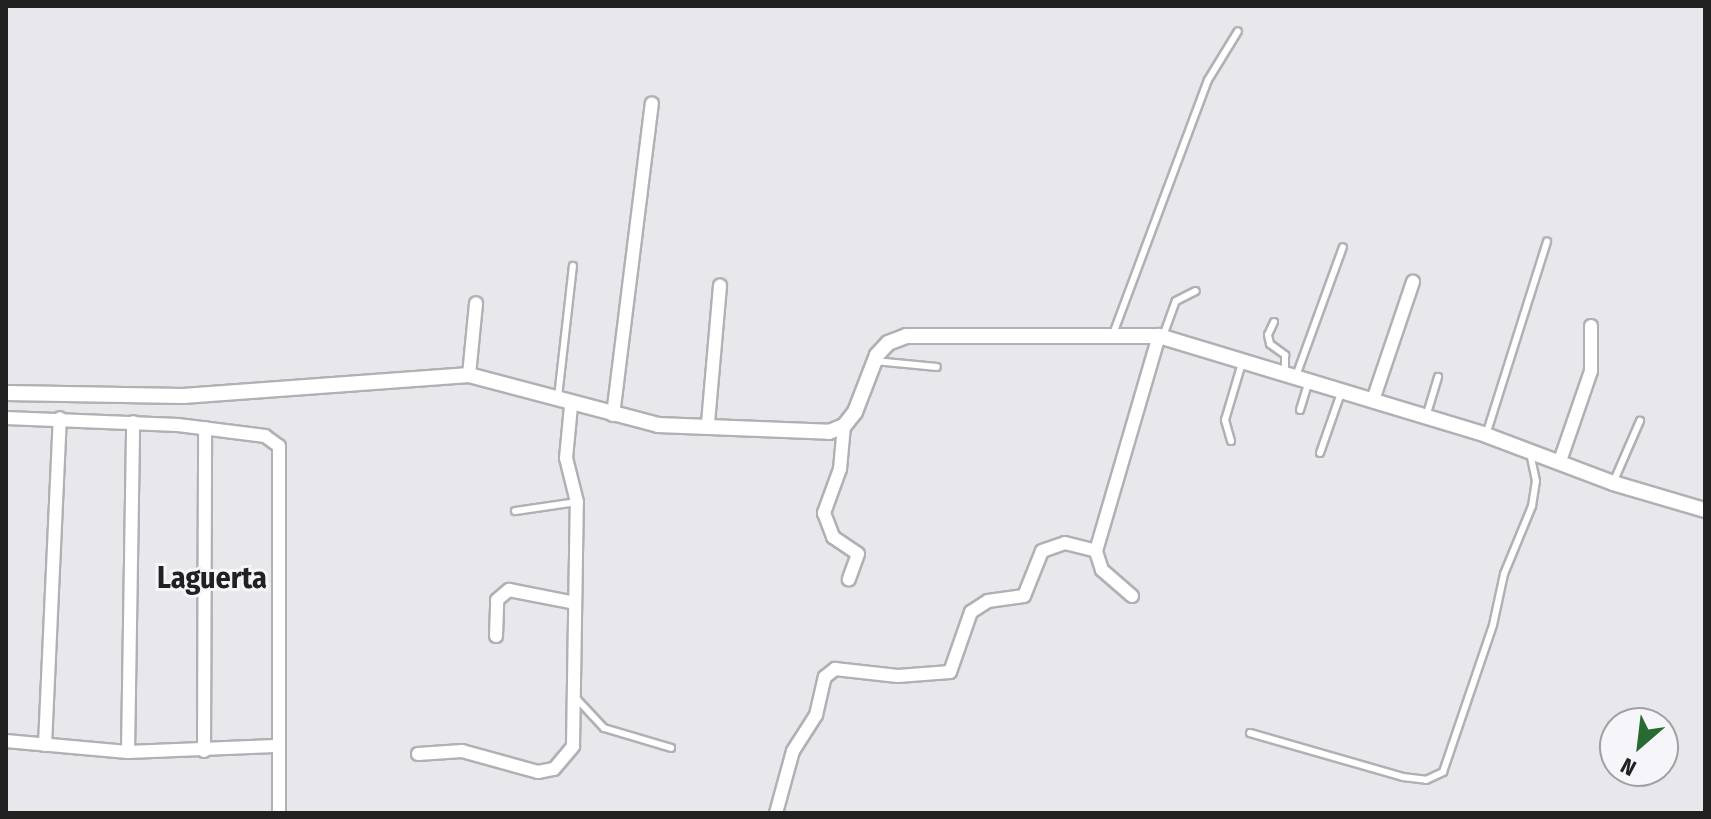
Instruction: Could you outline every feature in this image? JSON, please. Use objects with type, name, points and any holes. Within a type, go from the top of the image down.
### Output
[{"type":"street","points":[[613,415],[652,103]]},
{"type":"street","points":[[1373,400],[1413,282]]},
{"type":"street","points":[[708,423],[720,286]]},
{"type":"street","points":[[469,375],[476,303]]},
{"type":"street","points":[[1560,461],[1591,371],[1591,326]]},
{"type":"street","points":[[849,579],[858,554],[833,537],[824,513],[840,469],[844,426],[874,361],[888,343],[906,336],[1161,336],[1486,435],[1613,483],[1705,510]]},
{"type":"street","points":[[1132,596],[1102,570],[1096,551],[1161,336]]},
{"type":"street","points":[[6,393],[183,396],[469,375],[564,403],[658,425],[708,423],[829,432],[844,426]]},
{"type":"street","points":[[418,754],[462,751],[538,772],[554,769],[573,746],[577,502],[566,458],[564,403]]},
{"type":"street","points":[[6,418],[60,418],[205,428],[265,436],[279,446],[275,746],[279,813]]},
{"type":"street","points":[[45,745],[60,418]]},
{"type":"street","points":[[128,752],[133,422]]},
{"type":"street","points":[[204,751],[205,428]]},
{"type":"street","points":[[776,813],[793,751],[816,715],[825,677],[835,669],[898,676],[950,672],[971,612],[988,601],[1024,596],[1042,551],[1065,543],[1096,551]]},
{"type":"street","points":[[496,636],[497,600],[509,590],[575,603]]},
{"type":"street","points":[[6,741],[128,752],[275,746]]},
{"type":"lane","points":[[1112,337],[1208,80],[1238,31]]},
{"type":"lane","points":[[1486,435],[1547,241]]},
{"type":"lane","points":[[1300,410],[1297,376],[1343,247]]},
{"type":"lane","points":[[564,403],[573,266]]},
{"type":"lane","points":[[1161,336],[1176,301],[1196,291]]},
{"type":"lane","points":[[1274,322],[1268,335],[1270,344],[1285,355],[1297,376]]},
{"type":"lane","points":[[1231,441],[1225,420],[1243,359]]},
{"type":"lane","points":[[874,361],[937,367]]},
{"type":"lane","points":[[1426,417],[1438,377]]},
{"type":"lane","points":[[1320,453],[1342,390]]},
{"type":"lane","points":[[1613,483],[1640,421]]},
{"type":"lane","points":[[1250,733],[1403,777],[1426,780],[1443,772],[1493,625],[1504,574],[1532,506],[1536,481],[1531,450]]},
{"type":"lane","points":[[515,511],[577,502]]},
{"type":"lane","points":[[575,694],[604,728],[671,748]]},
{"type":"district","name":"Laguerta","points":[[212,578]]}]
